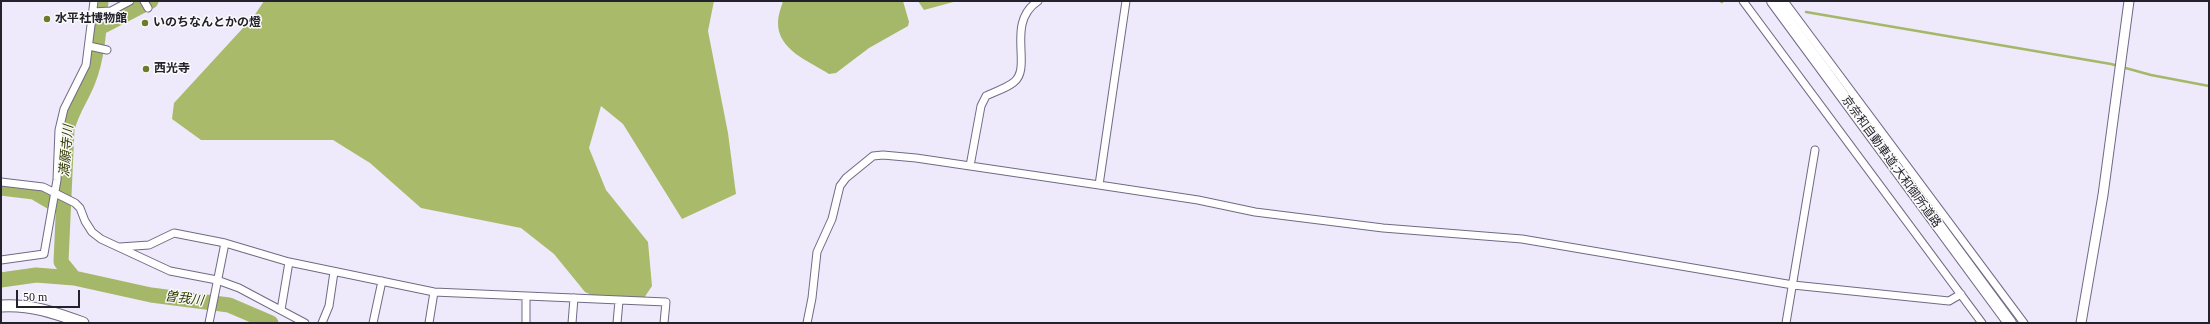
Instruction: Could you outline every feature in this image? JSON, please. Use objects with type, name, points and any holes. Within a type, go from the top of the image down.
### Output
[{"type":"highway","name":"京奈和自動車道;大和御所道路","points":[[1773,1],[2010,323]]},
{"type":"main road","points":[[1,306],[26,306],[56,313],[83,323]]},
{"type":"street","points":[[1,260],[44,254],[57,180],[59,130],[64,109],[86,65],[91,46],[94,1]]},
{"type":"street","points":[[94,12],[111,11],[130,1]]},
{"type":"street","points":[[144,1],[148,8]]},
{"type":"street","points":[[970,166],[983,101],[986,96],[1014,82],[1019,75],[1022,53],[1021,22],[1029,7],[1038,1]]},
{"type":"street","points":[[1099,185],[1126,1]]},
{"type":"street","points":[[1743,1],[1982,323]]},
{"type":"street","points":[[1784,1],[2024,323]]},
{"type":"street","points":[[2081,323],[2103,195],[2129,1]]},
{"type":"street","points":[[91,46],[107,50]]},
{"type":"street","points":[[1786,323],[1815,150]]},
{"type":"street","points":[[807,323],[812,298],[817,252],[832,219],[840,186],[846,178],[873,156],[916,158],[1198,200],[1255,212],[1353,224],[1522,239],[1793,285],[1950,300],[1961,294]]},
{"type":"street","points":[[1,182],[42,186],[54,198],[75,203],[80,208],[85,221],[92,232],[101,239],[170,272],[217,280],[239,288],[305,323]]},
{"type":"street","points":[[120,248],[142,246],[174,233],[225,243],[289,262],[434,292],[666,302],[664,323]]},
{"type":"street","points":[[209,323],[225,243]]},
{"type":"street","points":[[281,310],[289,262]]},
{"type":"street","points":[[322,323],[329,306],[334,272]]},
{"type":"street","points":[[373,323],[382,281]]},
{"type":"street","points":[[429,323],[434,292]]},
{"type":"street","points":[[526,296],[526,323]]},
{"type":"street","points":[[572,323],[574,298]]},
{"type":"street","points":[[617,323],[619,301]]},
{"type":"shaded area","points":[[264,1],[714,1],[708,31],[728,133],[736,194],[682,219],[623,124],[601,106],[589,148],[606,190],[648,242],[652,286],[640,304],[608,303],[585,292],[554,254],[521,228],[421,208],[370,163],[333,140],[201,140],[172,119],[174,103],[254,16]]},
{"type":"shaded area","points":[[783,1],[903,1],[909,22],[908,26],[869,48],[836,73],[829,74],[796,54],[783,40],[779,32],[778,22]]},
{"type":"shaded area","points":[[918,1],[957,1],[924,10]]},
{"type":"waterway","name":"満願寺川","points":[[74,278],[61,262],[67,129],[71,116],[88,81],[94,62],[98,42],[101,1]]},
{"type":"waterway","points":[[99,28],[151,1]]},
{"type":"waterway","points":[[1806,12],[2111,64],[2151,75],[2209,86]]},
{"type":"waterway","points":[[1,188],[34,192],[63,209]]},
{"type":"waterway","name":"曽我川","points":[[1,280],[36,275],[74,278],[151,295],[229,305],[271,323]]},
{"type":"place","name":"水平社博物館","points":[[47,19]]},
{"type":"place","name":"いのちなんとかの燈","points":[[145,23]]},
{"type":"place","name":"西光寺","points":[[146,69]]}]
